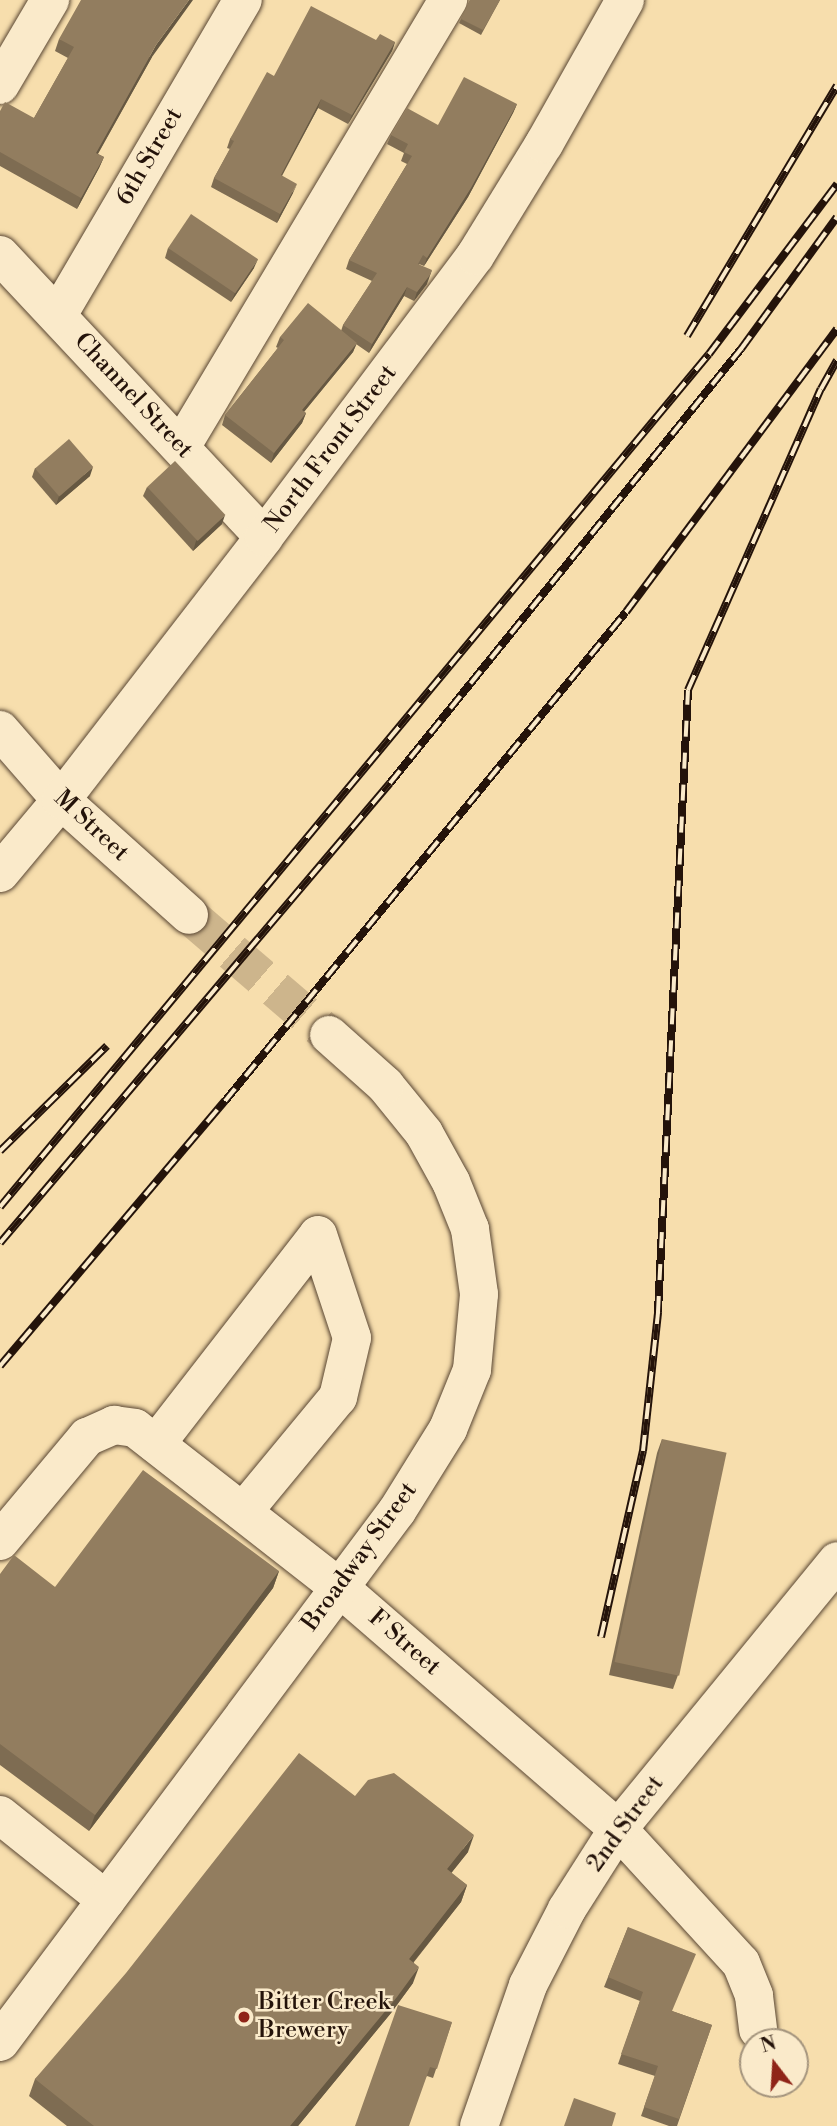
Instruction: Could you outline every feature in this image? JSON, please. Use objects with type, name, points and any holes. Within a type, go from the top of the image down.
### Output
[{"type":"street","points":[[0,85],[50,0]]},
{"type":"street","name":"6th Street","points":[[58,315],[243,0]]},
{"type":"street","points":[[181,447],[449,0]]},
{"type":"street","name":"North Front Street","points":[[0,873],[61,800],[264,537],[475,256],[544,144],[610,5]]},
{"type":"street","name":"Channel Street","points":[[0,255],[264,537]]},
{"type":"street","name":"M Street","points":[[0,730],[61,800],[189,915]]},
{"type":"street","name":"Broadway Street","points":[[0,2042],[397,1511],[448,1429],[472,1370],[479,1294],[470,1229],[451,1182],[424,1133],[385,1085],[329,1035]]},
{"type":"street","points":[[156,1444],[318,1236],[352,1338],[338,1397],[243,1512]]},
{"type":"street","name":"F Street","points":[[0,1541],[87,1437],[114,1425],[135,1428],[340,1588],[618,1829],[741,1963],[754,1996],[758,2028]]},
{"type":"street","name":"2nd Street","points":[[479,2126],[528,1985],[567,1909],[618,1829],[837,1560]]},
{"type":"street","points":[[0,1815],[106,1900]]},
{"type":"building","points":[[81,0],[189,0],[156,45],[96,153],[104,157],[81,198],[0,152],[0,111],[5,102],[34,118],[74,47],[59,39]]},
{"type":"building","points":[[470,0],[500,0],[483,30],[461,19]]},
{"type":"building","points":[[311,6],[376,40],[380,34],[395,42],[352,115],[321,99],[281,175],[297,184],[280,214],[214,178],[234,141],[230,139],[267,72],[274,76]]},
{"type":"building","points":[[464,77],[517,104],[471,188],[427,258],[423,255],[418,264],[432,270],[430,275],[417,292],[407,287],[372,344],[343,325],[377,273],[349,260],[412,156],[404,152],[408,144],[391,135],[407,108],[438,125]]},
{"type":"building","points":[[191,214],[258,259],[235,293],[168,248]]},
{"type":"building","points":[[308,303],[357,343],[302,410],[306,413],[274,453],[225,415],[284,340],[280,337]]},
{"type":"building","points":[[69,439],[93,467],[59,496],[35,469]]},
{"type":"building","points":[[175,461],[225,515],[198,541],[147,487]]},
{"type":"building","points":[[662,1439],[727,1453],[679,1676],[615,1662]]},
{"type":"building","points":[[143,1470],[279,1571],[95,1815],[0,1744],[0,1574],[14,1555],[55,1587]]},
{"type":"building","points":[[299,1753],[355,1796],[368,1780],[394,1773],[474,1835],[447,1869],[467,1885],[409,1959],[419,1967],[397,1997],[290,2126],[94,2126],[35,2079],[126,1973]]},
{"type":"building","points":[[628,1927],[696,1954],[672,2011],[712,2025],[679,2119],[644,2107],[658,2066],[621,2054],[643,1992],[608,1977]]},
{"type":"building","points":[[398,2005],[452,2022],[437,2069],[430,2067],[409,2126],[355,2126]]},
{"type":"building","points":[[574,2098],[616,2113],[612,2126],[564,2126]]},
{"type":"tunnel","points":[[189,915],[329,1035]]},
{"type":"railway","points":[[687,336],[837,85]]},
{"type":"railway","points":[[0,1207],[709,354],[837,184]]},
{"type":"railway","points":[[0,1243],[390,783],[741,349],[837,217]]},
{"type":"railway","points":[[0,1366],[225,1101],[626,612],[837,329]]},
{"type":"railway","points":[[601,1637],[643,1451],[658,1312],[688,690],[821,389],[837,360]]},
{"type":"railway","points":[[0,1151],[107,1046]]},
{"type":"place","name":"Bitter Creek Brewery","points":[[244,2017]]}]
